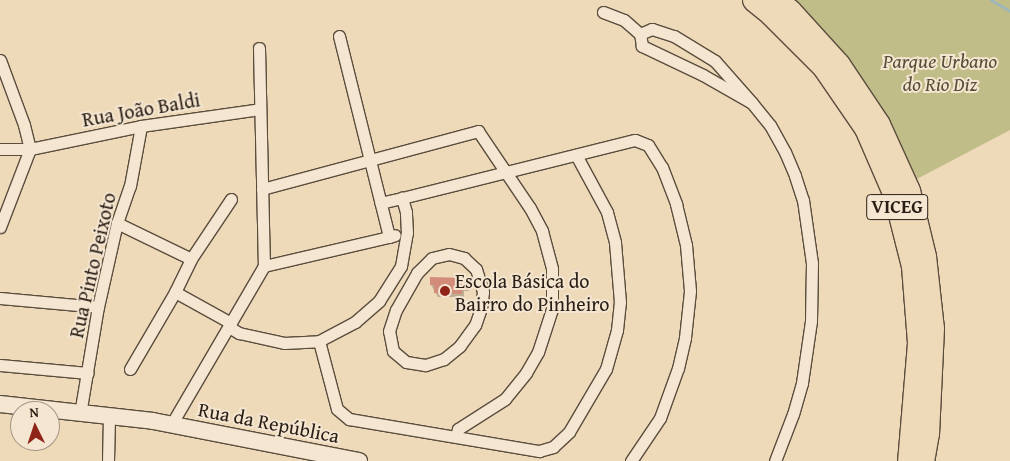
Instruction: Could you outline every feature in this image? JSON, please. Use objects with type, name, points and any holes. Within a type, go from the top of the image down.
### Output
[{"type":"highway","name":"VICEG","points":[[753,0],[770,14],[822,67],[865,128],[894,196],[912,266],[918,343],[908,461]]},
{"type":"highway","name":"VICEG","points":[[777,0],[790,10],[839,64],[879,124],[909,190],[925,256],[933,328],[928,433],[923,461]]},
{"type":"street","points":[[603,12],[624,20],[640,34],[642,46],[703,75],[752,103]]},
{"type":"street","points":[[640,34],[652,29],[674,36],[715,61],[752,103],[785,152],[803,200],[812,263],[811,321],[802,382],[790,422],[775,461]]},
{"type":"street","points":[[338,36],[389,237]]},
{"type":"street","points":[[172,424],[264,266],[259,48]]},
{"type":"street","points":[[0,60],[24,124],[30,149],[0,227]]},
{"type":"street","name":"Rua João Baldi","points":[[0,148],[30,149],[141,126],[260,109]]},
{"type":"street","name":"Rua Pinto Peixoto","points":[[80,414],[98,307],[118,223],[130,186],[141,126]]},
{"type":"street","points":[[262,188],[478,131],[530,208],[542,231],[552,269],[552,309],[538,352],[526,373],[506,398],[458,429],[456,437]]},
{"type":"street","points":[[380,203],[635,140],[648,145],[662,167],[676,204],[686,245],[690,291],[678,368],[660,418],[631,461]]},
{"type":"street","points":[[319,341],[337,409],[349,419],[539,452],[553,447],[569,432],[606,369],[619,311],[619,276],[607,212],[576,155]]},
{"type":"street","points":[[175,292],[230,325],[238,333],[284,343],[319,341],[354,322],[379,301],[401,266],[406,233],[406,212],[402,198]]},
{"type":"street","points":[[130,369],[175,292],[190,259],[232,199]]},
{"type":"street","points":[[118,223],[190,259]]},
{"type":"street","points":[[264,266],[406,233]]},
{"type":"street","points":[[449,254],[464,258],[476,269],[483,292],[481,308],[475,325],[460,346],[444,359],[425,365],[406,362],[394,351],[389,331],[396,310],[418,273],[432,258],[449,254]]},
{"type":"street","points":[[401,266],[418,273]]},
{"type":"street","points":[[0,298],[98,307]]},
{"type":"street","points":[[379,301],[396,310]]},
{"type":"street","points":[[0,365],[88,373]]},
{"type":"street","name":"Rua da República","points":[[0,404],[172,424],[314,457],[358,461]]},
{"type":"street","points":[[108,461],[109,417]]},
{"type":"green space","name":"Parque Urbano do Rio Diz","points":[[791,0],[1010,0],[1010,130],[915,180]]},
{"type":"building","points":[[430,277],[467,278],[467,287],[462,287],[462,294],[434,293],[434,285],[430,285]]},
{"type":"waterway","points":[[991,0],[1010,11]]},
{"type":"place","name":"Escola Básica do Bairro do Pinheiro","points":[[445,291]]}]
